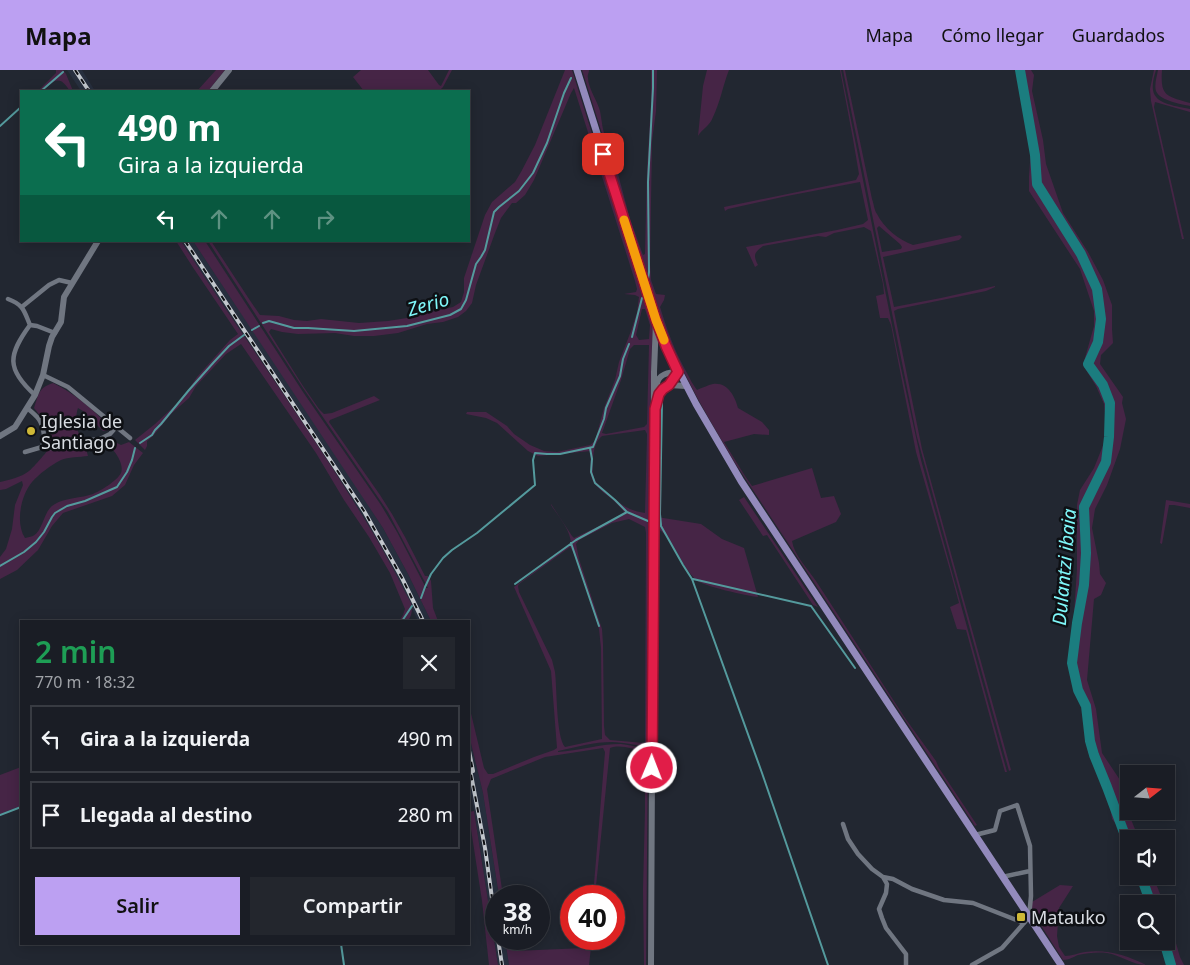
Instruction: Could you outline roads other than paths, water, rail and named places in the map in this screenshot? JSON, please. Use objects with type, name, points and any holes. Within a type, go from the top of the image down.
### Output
[{"type":"main road","points":[[577,70],[656,320],[678,372],[741,481],[975,835],[1002,877],[1026,920],[1061,965]]},
{"type":"street","points":[[213,90],[229,70]]},
{"type":"street","points":[[0,436],[15,427],[35,395],[43,375],[49,346],[61,322],[64,297],[97,242]]},
{"type":"street","points":[[22,306],[49,285],[59,280],[72,283]]},
{"type":"street","points":[[8,299],[22,306],[30,325]]},
{"type":"street","points":[[651,965],[655,409],[661,385],[656,320]]},
{"type":"street","points":[[30,325],[55,333]]},
{"type":"street","points":[[30,325],[15,348],[12,362],[25,386],[35,395]]},
{"type":"street","points":[[678,372],[669,372],[661,376],[657,381],[661,385],[686,386]]},
{"type":"street","points":[[661,385],[678,372]]},
{"type":"street","points":[[43,375],[68,387],[130,438]]},
{"type":"street","points":[[27,408],[38,417],[43,425],[45,442],[42,447]]},
{"type":"street","points":[[24,452],[42,447],[51,448],[79,440],[100,439],[110,434],[117,426]]},
{"type":"street","points":[[972,965],[1002,948],[1026,920],[1030,896],[1030,846],[1016,805],[1000,811],[995,830],[975,835]]},
{"type":"street","points":[[843,824],[848,839],[858,854],[872,869],[883,877],[887,884],[886,893],[879,909],[886,928],[906,954],[906,965]]},
{"type":"street","points":[[1002,877],[1030,871]]},
{"type":"street","points":[[883,877],[893,879],[912,889],[944,900],[973,903],[1026,920]]},
{"type":"waterway","points":[[648,279],[648,182],[653,70]]},
{"type":"waterway","name":"Dulantzi ibaia","points":[[1020,70],[1035,155],[1037,184],[1081,254],[1097,289],[1101,319],[1098,342],[1088,364],[1103,385],[1110,403],[1109,437],[1106,462],[1084,507],[1086,553],[1084,585],[1072,663],[1078,690],[1086,706],[1090,741],[1094,755],[1123,830]]},
{"type":"waterway","points":[[42,90],[63,72]]},
{"type":"waterway","name":"Zerio","points":[[263,323],[269,321],[294,328],[354,331],[407,326],[450,315],[461,309],[466,300],[476,264],[485,250],[494,212],[519,191],[533,173],[547,143],[571,78]]},
{"type":"waterway","points":[[0,126],[20,108]]},
{"type":"waterway","points":[[632,337],[642,298]]},
{"type":"waterway","name":"Zerio","points":[[252,330],[259,326]]},
{"type":"waterway","name":"Zerio","points":[[140,443],[152,435],[229,346],[244,335]]},
{"type":"waterway","points":[[421,598],[431,574],[443,558],[477,533],[535,485],[533,460],[535,453],[560,454],[593,447],[604,419],[606,408],[620,376],[623,359],[629,344]]},
{"type":"waterway","points":[[661,525],[662,402]]},
{"type":"waterway","name":"Zerio","points":[[0,566],[24,552],[36,542],[55,513],[67,506],[85,501],[117,487],[127,472],[135,448]]},
{"type":"waterway","points":[[590,448],[592,459],[591,472],[595,483],[627,512],[648,521]]},
{"type":"waterway","points":[[515,584],[576,540],[627,512]]},
{"type":"waterway","points":[[658,525],[661,526],[692,579],[762,773],[828,965]]},
{"type":"waterway","points":[[571,543],[599,626]]},
{"type":"waterway","points":[[693,579],[811,606],[855,668]]},
{"type":"waterway","points":[[403,620],[412,606]]},
{"type":"waterway","points":[[0,815],[20,807]]},
{"type":"waterway","name":"Dulantzi ibaia","points":[[1144,885],[1148,895]]},
{"type":"waterway","points":[[341,945],[344,965]]},
{"type":"waterway","name":"Dulantzi ibaia","points":[[1167,950],[1171,965]]},
{"type":"railway","points":[[75,70],[88,90]]},
{"type":"railway","points":[[186,242],[364,511],[402,578],[423,620]]},
{"type":"railway","points":[[470,756],[473,771]]},
{"type":"railway","points":[[470,769],[490,885]]},
{"type":"railway","points":[[500,950],[502,965]]},
{"type":"place","name":"Iglesia de Santiago","points":[[31,431]]},
{"type":"place","name":"Matauko","points":[[1021,917]]}]
